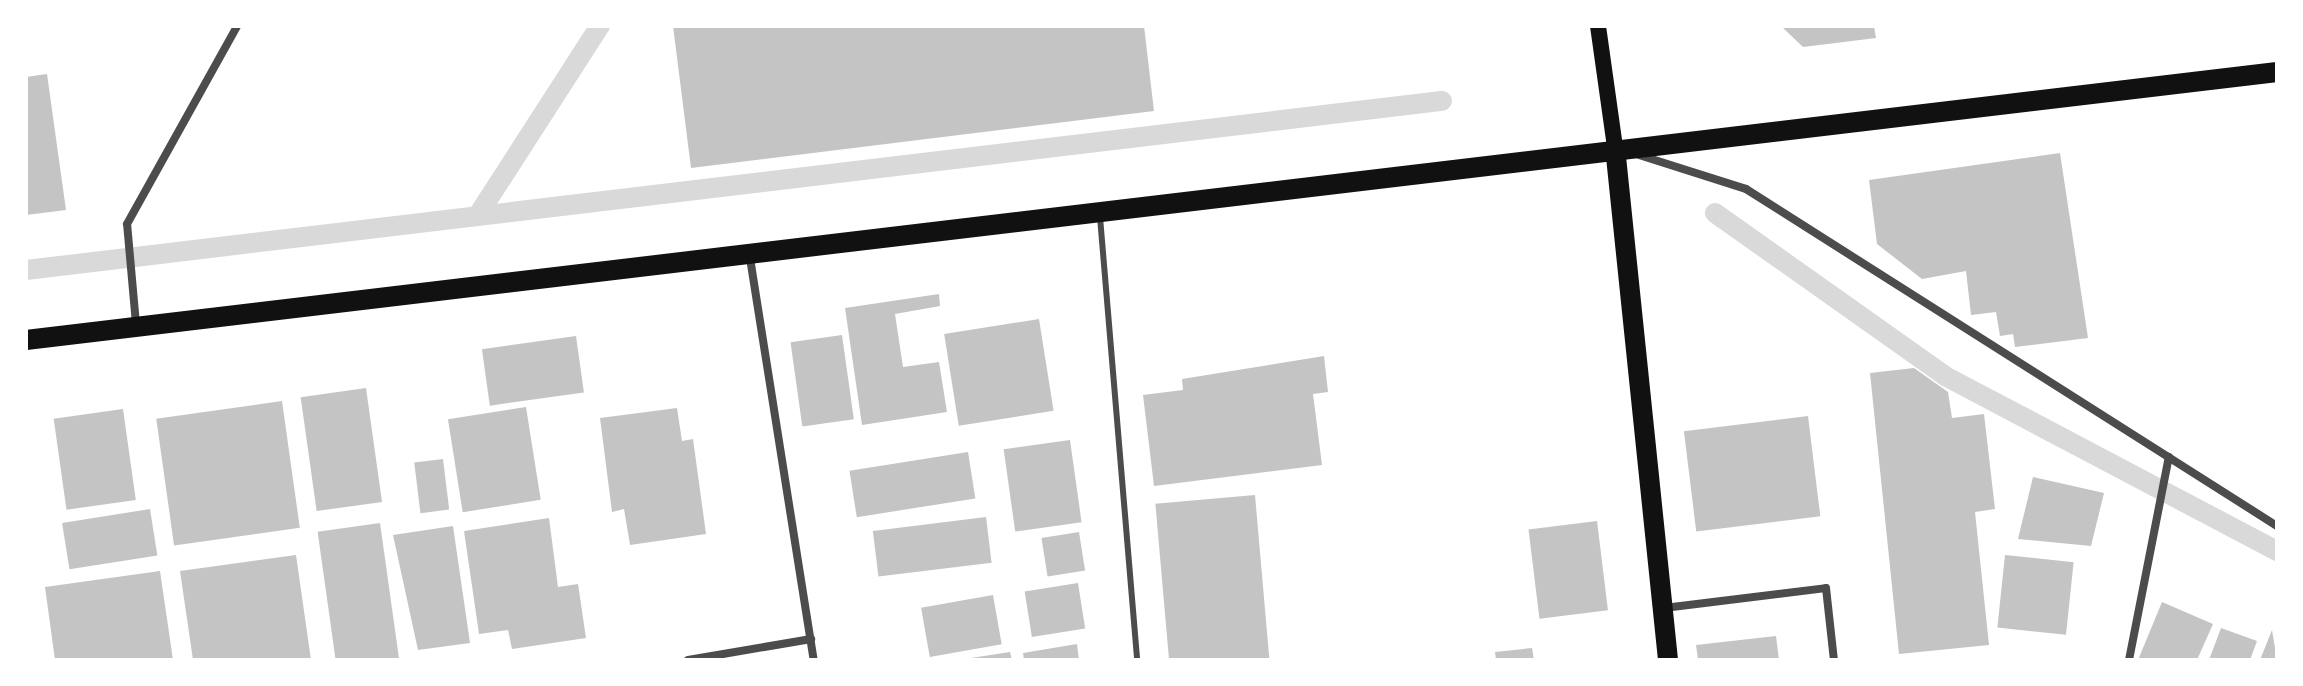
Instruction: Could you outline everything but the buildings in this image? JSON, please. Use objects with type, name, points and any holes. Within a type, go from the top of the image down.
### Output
[{"type":"main road","points":[[1598,26],[1615,147],[1668,660]]},
{"type":"main road","points":[[26,340],[750,258],[1615,147],[2277,72]]},
{"type":"street","points":[[137,327],[127,224],[237,26]]},
{"type":"street","points":[[1615,147],[1746,189],[2277,526]]},
{"type":"street","points":[[750,258],[814,660]]},
{"type":"street","points":[[2129,660],[2169,457]]},
{"type":"street","points":[[2263,518],[2277,516]]},
{"type":"street","points":[[1663,609],[1826,588],[1834,660]]},
{"type":"street","points":[[688,660],[811,639]]},
{"type":"lane","points":[[1099,213],[1137,660]]},
{"type":"waterway","points":[[478,215],[600,26]]},
{"type":"waterway","points":[[26,270],[1442,101]]},
{"type":"waterway","points":[[1715,213],[1945,376],[2277,551]]}]
